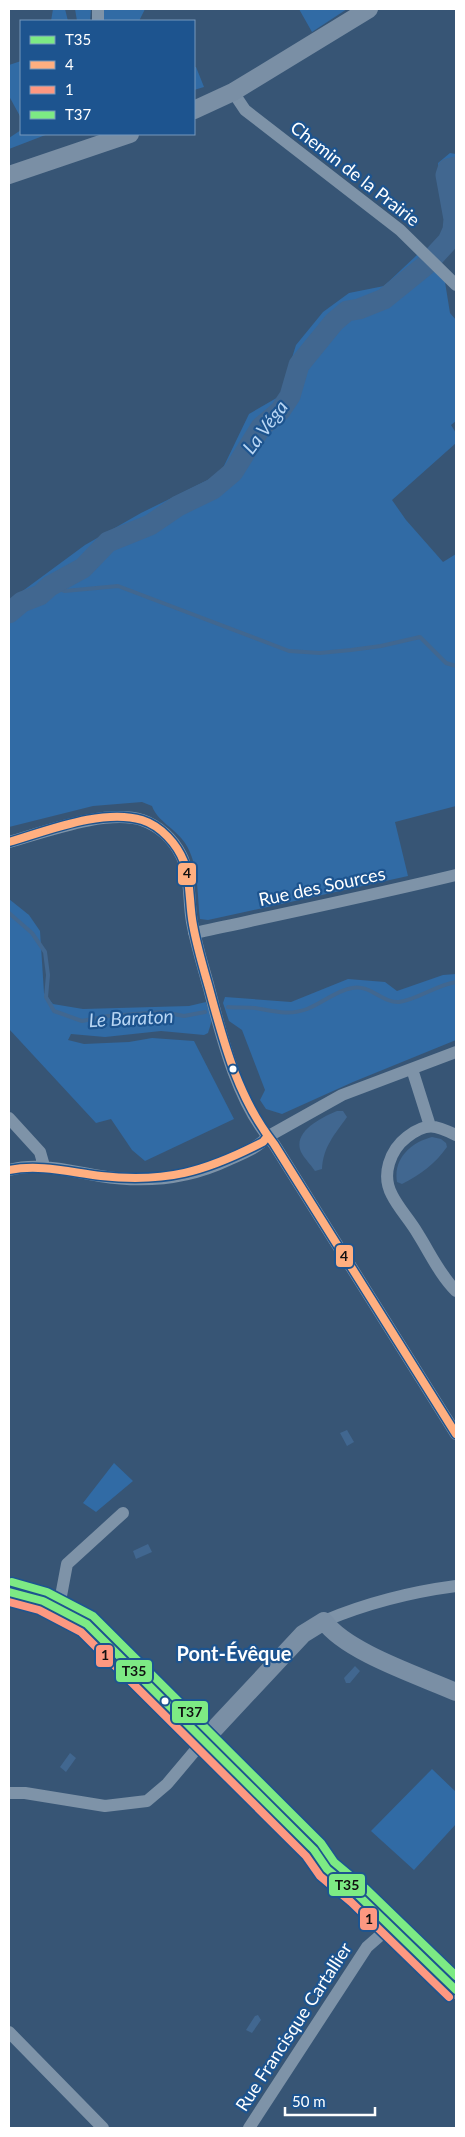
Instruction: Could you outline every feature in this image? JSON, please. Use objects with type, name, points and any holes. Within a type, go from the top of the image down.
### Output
[{"type":"main road","points":[[195,110],[233,92],[369,9]]},
{"type":"main road","points":[[9,175],[97,139],[123,135]]},
{"type":"main road","points":[[9,1592],[31,1596],[87,1624],[314,1850],[327,1869],[358,1895],[456,1990]]},
{"type":"main road","points":[[204,1740],[303,1634],[324,1621],[332,1632],[353,1647],[456,1692]]},
{"type":"street","name":"Chemin de la Prairie","points":[[233,92],[245,110],[400,230],[435,262],[456,285]]},
{"type":"street","points":[[9,842],[98,818],[114,817],[141,820],[157,827],[173,842],[182,856],[194,933],[222,1039],[232,1069],[267,1137],[274,1144],[456,1434]]},
{"type":"street","name":"Rue des Sources","points":[[194,933],[298,910],[342,903],[456,875]]},
{"type":"street","points":[[9,1170],[22,1166],[44,1166],[117,1178],[170,1177],[195,1173],[211,1168],[263,1142],[267,1137],[342,1095],[456,1052]]},
{"type":"street","points":[[412,1069],[430,1126]]},
{"type":"street","points":[[9,1118],[40,1152],[44,1166]]},
{"type":"street","points":[[456,1135],[440,1127],[430,1126],[416,1131],[404,1139],[394,1152],[388,1167],[389,1187],[392,1195],[410,1220],[442,1274],[456,1291]]},
{"type":"street","points":[[56,1607],[61,1596],[67,1564],[123,1513]]},
{"type":"street","points":[[324,1621],[383,1600],[456,1586]]},
{"type":"street","points":[[9,1793],[26,1793],[104,1806],[147,1801],[167,1784],[204,1740]]},
{"type":"street","name":"Rue Francisque Cartallier","points":[[249,2128],[367,1947],[391,1926]]},
{"type":"street","points":[[9,2032],[103,2128]]},
{"type":"shaded area","points":[[53,9],[65,9],[68,20],[51,20]]},
{"type":"shaded area","points":[[75,9],[91,9],[90,20],[77,20]]},
{"type":"shaded area","points":[[103,9],[145,9],[140,20],[103,20]]},
{"type":"shaded area","points":[[299,9],[347,9],[312,32]]},
{"type":"shaded area","points":[[20,61],[20,116],[9,96],[9,65]]},
{"type":"shaded area","points":[[195,67],[196,67],[204,87],[195,90]]},
{"type":"shaded area","points":[[20,131],[20,135],[45,135],[9,149],[9,138]]},
{"type":"shaded area","points":[[450,153],[456,154],[456,186],[440,185],[438,163]]},
{"type":"shaded area","points":[[418,254],[445,282],[450,313],[456,320],[456,421],[451,425],[456,433],[456,443],[392,500],[406,520],[443,562],[456,554],[456,806],[395,822],[408,876],[208,920],[200,919],[197,880],[190,851],[181,838],[158,816],[152,806],[142,802],[93,806],[9,827],[9,601],[85,545],[141,513],[214,477],[222,470],[249,414],[280,396],[296,345],[323,312],[349,293],[384,286]]},
{"type":"shaded area","points":[[9,899],[29,915],[40,931],[44,993],[53,1004],[83,1009],[189,1006],[206,1002],[212,1020],[208,1033],[204,1035],[161,1031],[105,1037],[71,1034],[68,1040],[84,1044],[129,1042],[152,1038],[194,1041],[234,1119],[145,1161],[132,1150],[111,1119],[96,1123],[9,1029]]},
{"type":"shaded area","points":[[456,974],[456,1040],[353,1082],[282,1114],[266,1109],[260,1100],[265,1090],[242,1030],[229,1021],[223,1003],[225,997],[291,1002],[348,979],[385,982],[397,991],[443,975]]},
{"type":"shaded area","points":[[337,1111],[343,1111],[347,1117],[327,1147],[322,1169],[315,1171],[301,1152],[299,1144],[301,1138],[310,1126]]},
{"type":"shaded area","points":[[432,1137],[441,1139],[446,1143],[447,1147],[432,1164],[415,1177],[402,1184],[397,1182],[398,1166],[406,1152],[411,1147]]},
{"type":"shaded area","points":[[347,1430],[354,1442],[347,1446],[340,1433]]},
{"type":"shaded area","points":[[114,1463],[133,1481],[96,1512],[83,1503]]},
{"type":"shaded area","points":[[148,1544],[152,1552],[136,1559],[133,1551]]},
{"type":"shaded area","points":[[355,1666],[360,1671],[350,1683],[346,1683],[344,1678]]},
{"type":"shaded area","points":[[70,1753],[76,1758],[66,1772],[60,1767]]},
{"type":"shaded area","points":[[432,1769],[456,1792],[456,1824],[414,1870],[371,1831]]},
{"type":"shaded area","points":[[258,2015],[261,2020],[252,2033],[246,2030],[255,2016]]},
{"type":"waterway","name":"La Véga","points":[[9,613],[22,602],[40,595],[50,586],[83,568],[108,542],[150,525],[178,506],[213,489],[233,472],[261,427],[280,411],[290,396],[299,365],[334,322],[347,311],[359,309],[384,299],[426,265],[448,241],[453,230],[454,219],[446,175],[448,169],[456,167]]},
{"type":"waterway","points":[[50,586],[65,591],[118,586],[289,651],[320,653],[351,650],[381,646],[420,637],[446,663],[456,666]]},
{"type":"waterway","name":"Le Baraton","points":[[9,913],[32,933],[45,952],[48,975],[46,997],[54,1011],[82,1021],[108,1016],[162,1012],[184,1016],[205,1012]]},
{"type":"waterway","name":"Le Baraton","points":[[228,1007],[294,1012],[313,1006],[340,992],[358,987],[387,1000],[399,1002],[456,982]]},
{"type":"transit line","name":"4","points":[[9,842],[75,822],[110,817],[127,817],[142,820],[162,831],[173,842],[184,862],[198,949],[220,1030],[234,1070],[251,1108],[456,1434]]},
{"type":"transit line","name":"4","points":[[9,1170],[43,1168],[124,1178],[166,1176],[185,1173],[222,1161],[263,1142],[267,1137]]},
{"type":"transit line","name":"T37","points":[[12,1582],[47,1592],[93,1616],[321,1843],[334,1862],[365,1888],[456,1976]]},
{"type":"transit line","name":"T35","points":[[9,1592],[43,1601],[87,1624],[314,1850],[327,1869],[358,1895],[456,1990]]},
{"type":"transit line","name":"1","points":[[9,1602],[39,1610],[81,1632],[306,1856],[320,1876],[351,1902],[449,1997]]},
{"type":"district","name":"Pont-Évêque","points":[[234,1654]]}]
